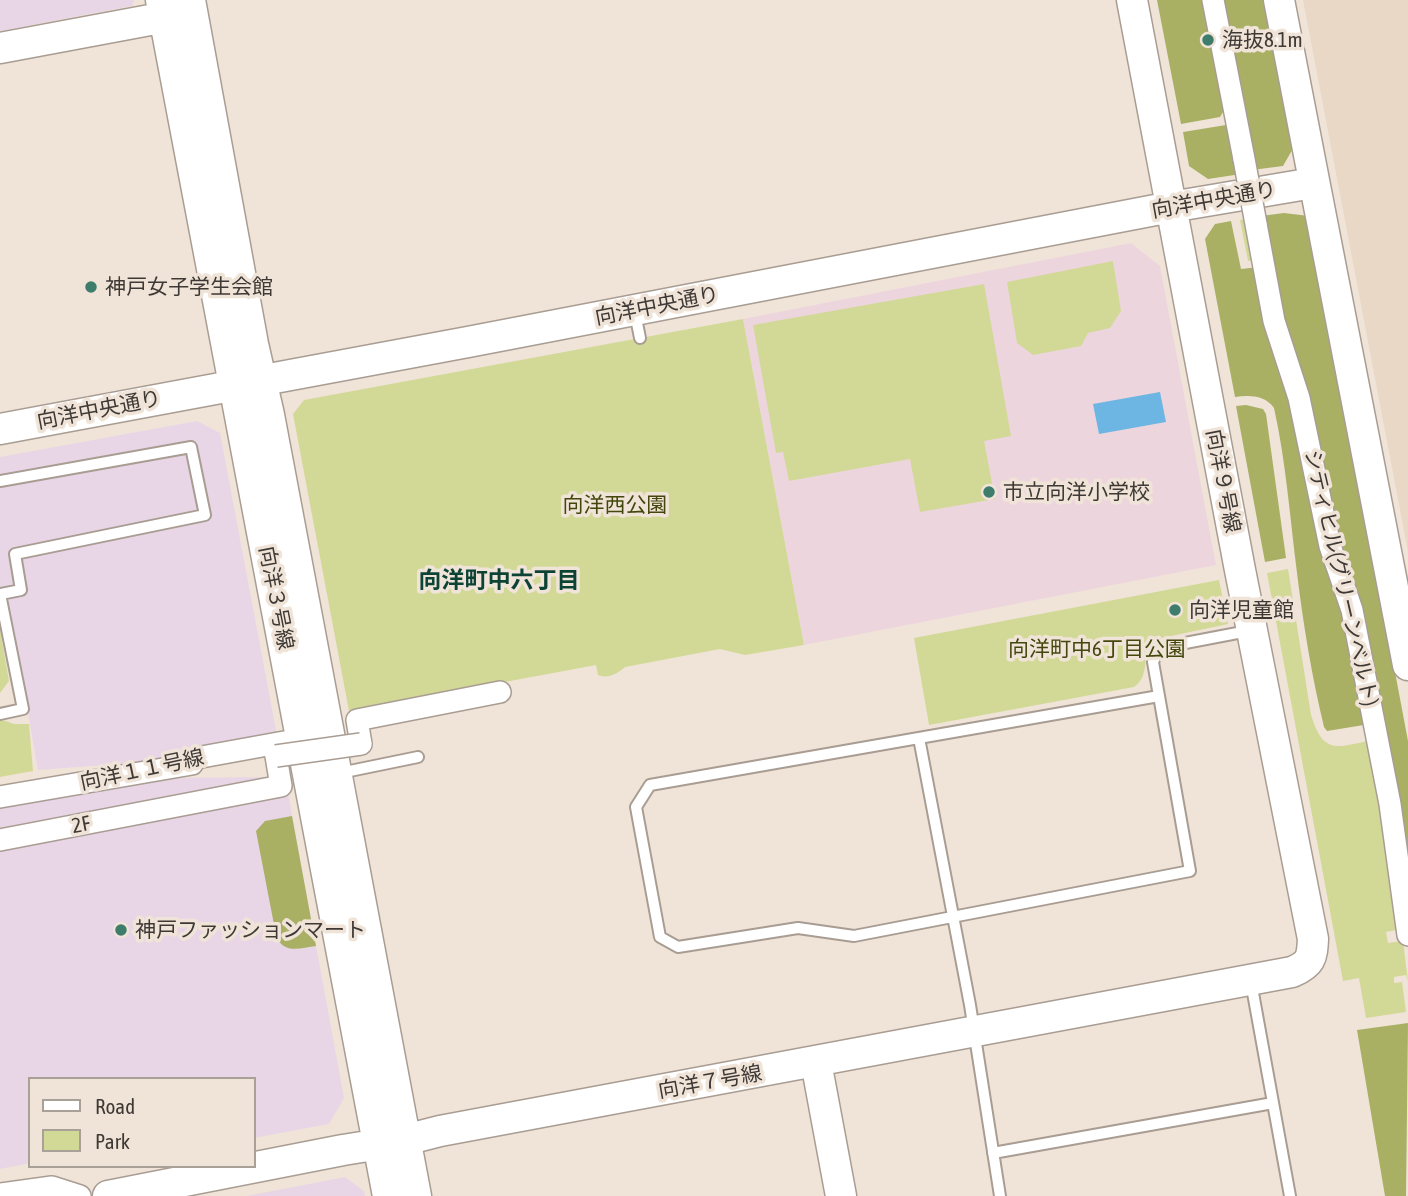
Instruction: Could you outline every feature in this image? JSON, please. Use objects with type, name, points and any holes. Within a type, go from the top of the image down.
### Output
[{"type":"street","name":"向洋９号線","points":[[1132,0],[1312,939],[1310,961]]},
{"type":"street","name":"シティヒル(グリーンベルト)","points":[[1213,0],[1274,321],[1299,398],[1330,546],[1352,610],[1390,804],[1408,935]]},
{"type":"street","points":[[1279,0],[1408,665]]},
{"type":"street","points":[[0,48],[177,8]]},
{"type":"street","name":"向洋３号線","points":[[177,8],[392,1143],[416,1196]]},
{"type":"street","name":"向洋中央通り","points":[[0,429],[248,382],[637,324],[1171,207],[1313,183]]},
{"type":"street","name":"向洋３号線","points":[[248,382],[337,774],[392,1143],[388,1196]]},
{"type":"street","name":"向洋１１号線","points":[[0,797],[195,763],[196,758],[361,744],[357,720],[500,692]]},
{"type":"street","name":"2F","points":[[0,840],[281,786],[280,749]]},
{"type":"street","name":"向洋７号線","points":[[108,1196],[392,1143],[440,1131],[1292,972],[1310,961]]},
{"type":"street","points":[[816,1062],[841,1196]]},
{"type":"street","points":[[0,1194],[52,1187],[80,1196]]},
{"type":"lane","points":[[0,481],[191,447],[205,515],[15,554],[21,590],[1,594],[23,709],[0,713]]},
{"type":"lane","points":[[1159,696],[650,785],[636,807],[660,937],[678,947],[798,928],[855,936],[1190,871],[1153,662],[1159,648],[1251,630]]},
{"type":"lane","points":[[919,738],[975,1031],[1000,1196]]},
{"type":"lane","points":[[337,774],[418,757]]},
{"type":"lane","points":[[1250,979],[1290,1196]]},
{"type":"lane","points":[[993,1153],[1273,1103]]},
{"type":"shaded area","points":[[0,0],[134,0],[132,6],[0,31]]},
{"type":"shaded area","points":[[1303,0],[1408,0],[1408,552]]},
{"type":"shaded area","name":"市立向洋小学校","points":[[1131,243],[1160,266],[1216,565],[804,645],[743,319]]},
{"type":"shaded area","points":[[197,421],[220,433],[278,741],[159,761],[38,770],[6,588],[0,588],[0,457]]},
{"type":"shaded area","name":"神戸ファッションマート","points":[[285,777],[344,1098],[329,1124],[256,1138],[256,1077],[28,1077],[28,1163],[0,1169],[0,803],[152,778]]},
{"type":"shaded area","points":[[345,1177],[364,1191],[365,1196],[247,1196]]},
{"type":"green space","points":[[1157,0],[1207,0],[1226,107],[1220,117],[1181,124]]},
{"type":"green space","points":[[1219,0],[1267,0],[1295,145],[1283,166],[1252,170]]},
{"type":"green space","points":[[1229,125],[1241,174],[1208,179],[1189,166],[1183,132]]},
{"type":"green space","points":[[1284,213],[1309,216],[1408,741],[1408,889],[1341,555],[1279,314],[1261,216]]},
{"type":"green space","points":[[1249,218],[1257,260],[1248,261],[1240,220]]},
{"type":"green space","points":[[1231,221],[1241,269],[1259,267],[1347,616],[1370,724],[1327,731],[1324,727],[1305,631],[1285,469],[1274,408],[1261,398],[1235,397],[1205,239],[1215,224]]},
{"type":"green space","points":[[1113,261],[1121,311],[1110,328],[1088,333],[1081,346],[1033,355],[1017,343],[1007,282]]},
{"type":"green space","points":[[984,284],[1011,436],[984,441],[995,499],[920,512],[910,459],[789,481],[783,452],[776,453],[753,325]]},
{"type":"green space","name":"向洋西公園","points":[[743,319],[804,645],[745,655],[720,649],[625,667],[609,676],[598,675],[596,665],[349,711],[293,414],[304,400]]},
{"type":"green space","points":[[1236,406],[1263,409],[1266,414],[1286,558],[1265,562]]},
{"type":"green space","points":[[1288,569],[1311,715],[1316,728],[1327,743],[1333,745],[1350,745],[1372,740],[1401,929],[1386,932],[1388,943],[1403,941],[1408,982],[1406,975],[1394,977],[1394,983],[1402,982],[1406,1012],[1366,1018],[1359,978],[1343,981],[1267,573]]},
{"type":"green space","name":"向洋町中6丁目公園","points":[[1219,580],[1228,624],[1157,639],[1148,651],[1143,676],[1134,687],[929,725],[914,638]]},
{"type":"green space","points":[[0,629],[9,681],[0,693]]},
{"type":"green space","points":[[0,719],[14,724],[29,724],[33,771],[0,777]]},
{"type":"green space","points":[[292,816],[316,946],[298,949],[283,945],[276,935],[256,831],[265,821]]},
{"type":"green space","points":[[1408,1023],[1406,1196],[1385,1196],[1357,1030]]},
{"type":"water","points":[[1160,392],[1166,422],[1099,434],[1093,404]]},
{"type":"place","name":"海抜8.1m","points":[[1208,40]]},
{"type":"place","name":"神戸女子学生会館","points":[[91,287]]},
{"type":"place","name":"市立向洋小学校","points":[[989,492]]},
{"type":"place","name":"向洋児童館","points":[[1175,610]]},
{"type":"place","name":"神戸ファッションマート","points":[[121,930]]},
{"type":"district","name":"向洋町中六丁目","points":[[499,581]]}]
